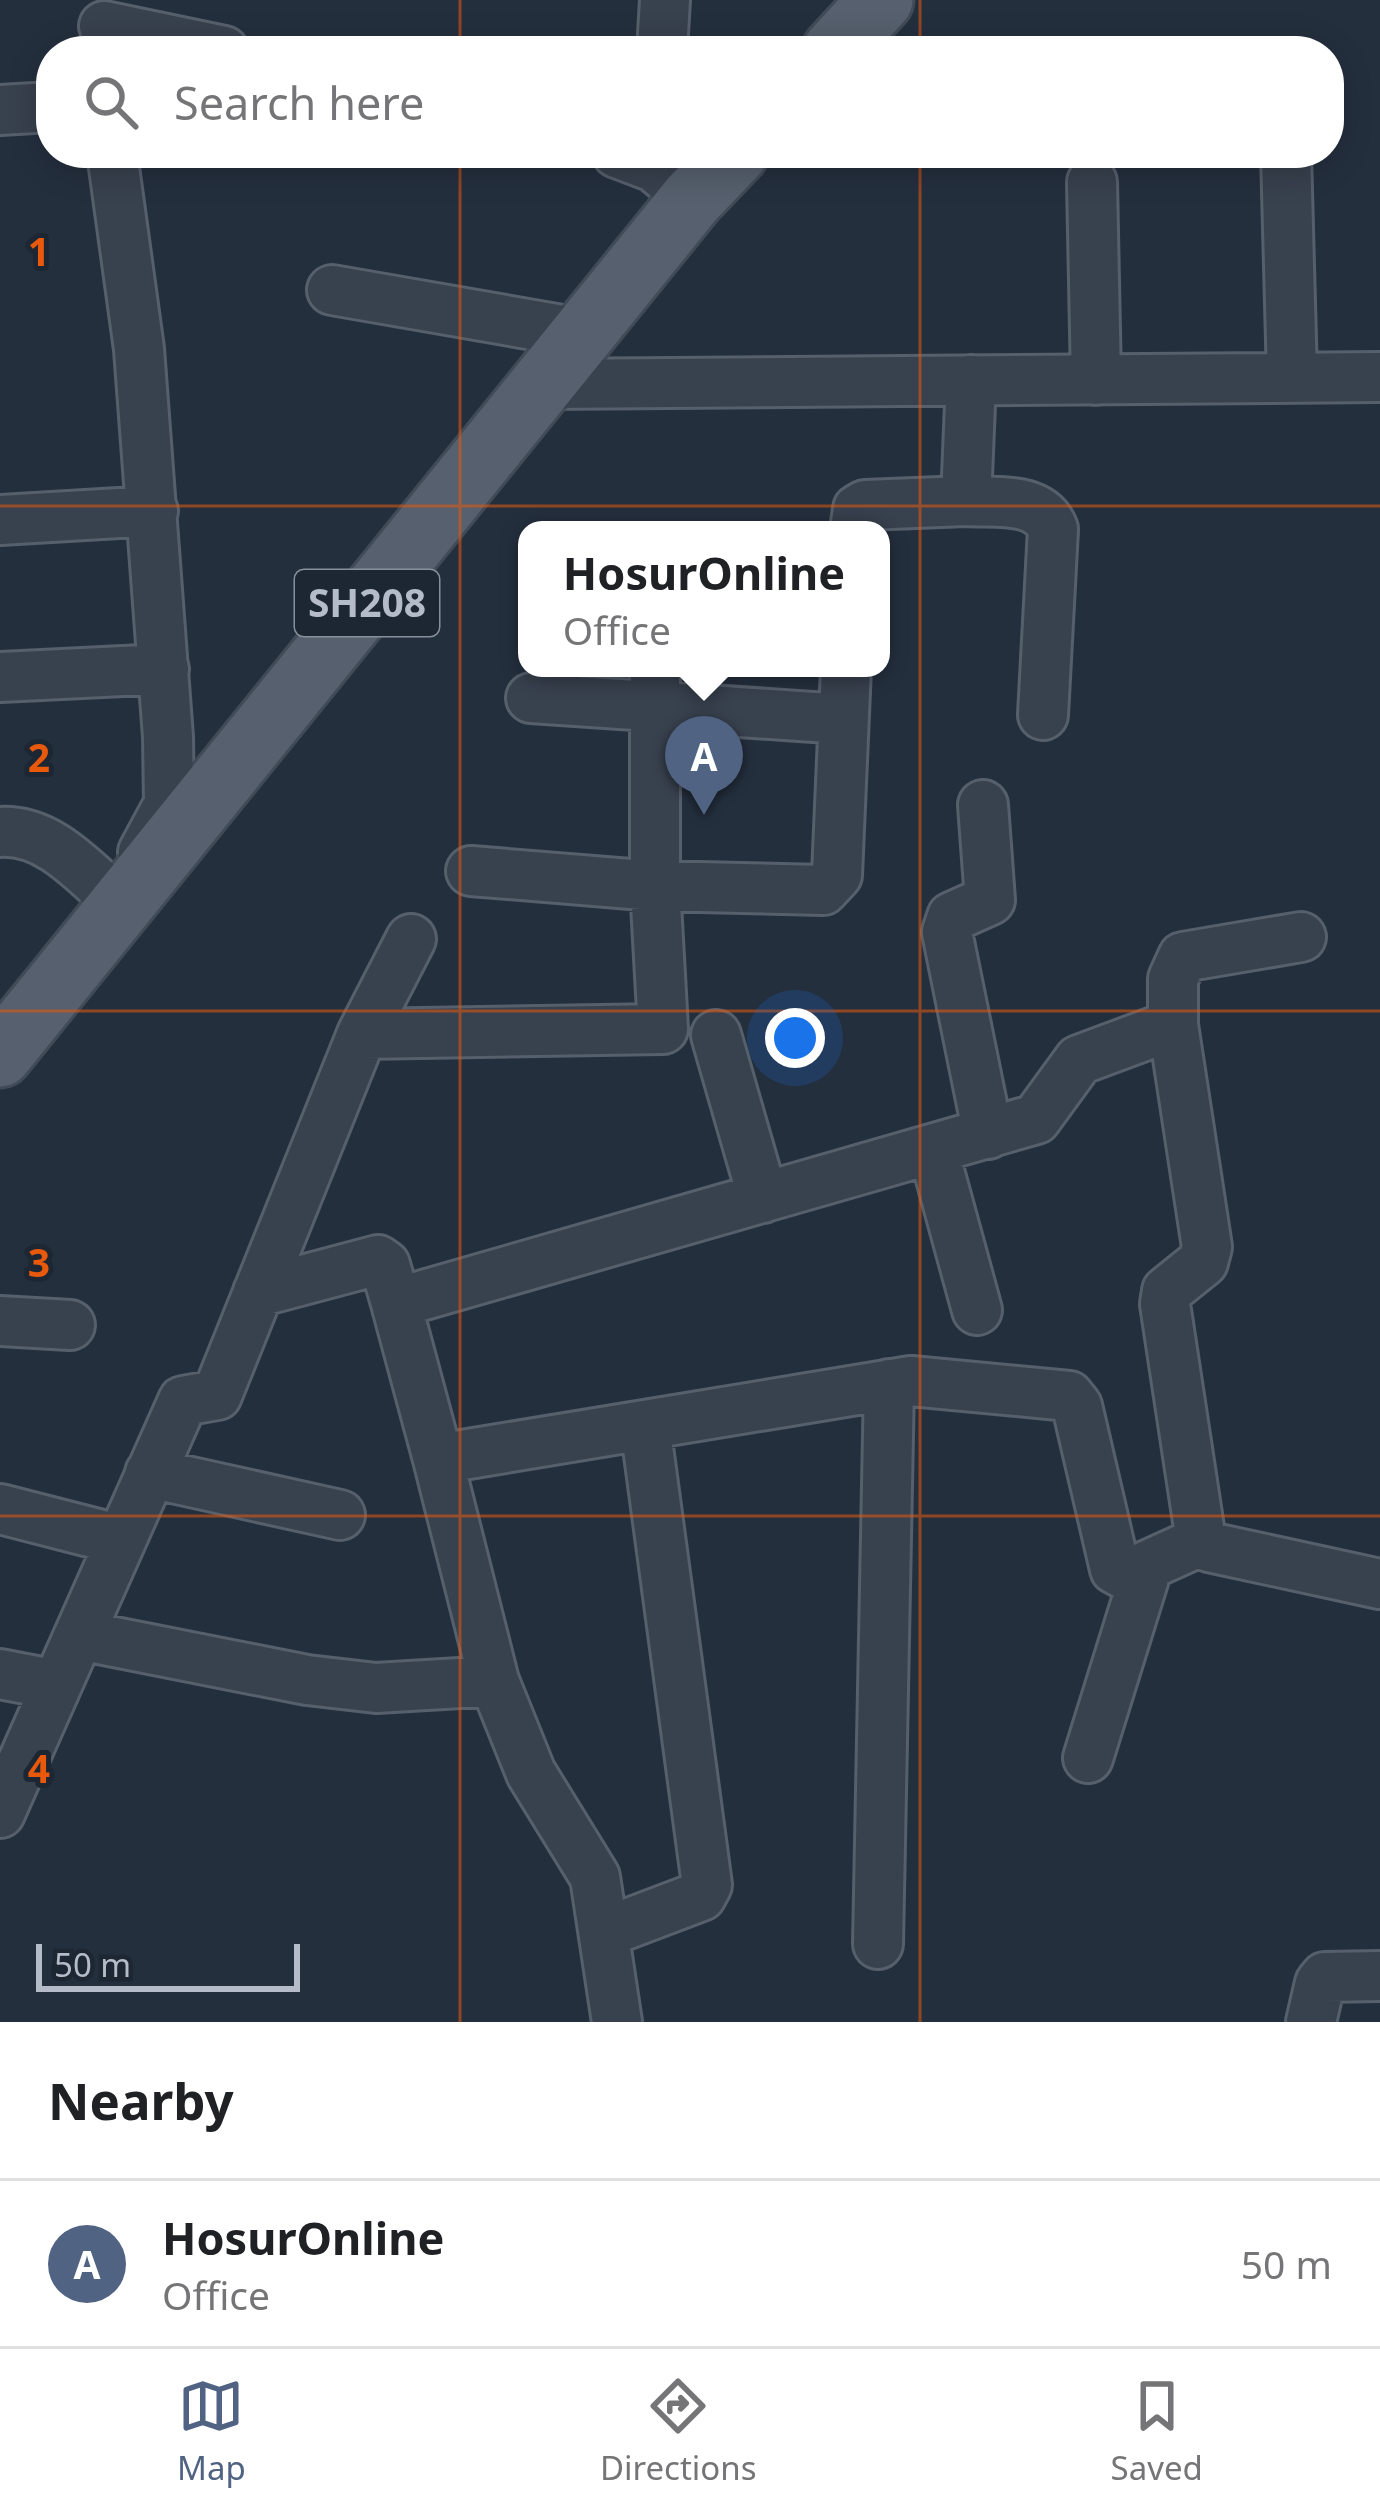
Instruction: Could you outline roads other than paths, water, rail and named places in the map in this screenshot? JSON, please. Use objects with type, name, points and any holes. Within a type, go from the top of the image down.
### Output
[{"type":"main road","name":"SH208","points":[[4,1043],[585,334],[655,168]]},
{"type":"street","points":[[663,36],[665,0]]},
{"type":"street","points":[[103,26],[151,36]]},
{"type":"street","points":[[0,110],[36,108]]},
{"type":"street","points":[[0,832],[20,831],[51,844],[132,891],[138,861],[169,804],[153,511],[139,349],[114,168]]},
{"type":"street","points":[[1286,168],[1292,378]]},
{"type":"street","points":[[1092,182],[1096,380]]},
{"type":"street","points":[[332,290],[585,334]]},
{"type":"street","points":[[545,384],[1380,377]]},
{"type":"street","points":[[966,501],[971,380]]},
{"type":"street","points":[[856,521],[858,509],[865,505],[966,501],[1035,507],[1047,515],[1052,529],[1043,716]]},
{"type":"street","points":[[0,520],[153,511]]},
{"type":"street","points":[[0,677],[164,669]]},
{"type":"street","points":[[471,871],[656,886],[823,890],[836,875],[845,677]]},
{"type":"street","points":[[531,698],[655,688],[843,719]]},
{"type":"street","points":[[362,1034],[663,1029],[656,886],[655,688]]},
{"type":"street","points":[[983,805],[990,900],[952,917],[946,932],[988,1133]]},
{"type":"street","points":[[1301,937],[1183,957],[1173,979],[1173,1025],[1207,1247],[1203,1262],[1167,1291],[1165,1304],[1201,1541],[1209,1547],[1380,1584]]},
{"type":"street","points":[[0,1813],[182,1401],[217,1394],[362,1034],[411,938]]},
{"type":"street","points":[[396,1303],[1036,1120],[1079,1060],[1173,1025]]},
{"type":"street","points":[[716,1035],[763,1198]]},
{"type":"street","points":[[933,1149],[977,1310]]},
{"type":"street","points":[[258,1292],[378,1260],[385,1265],[494,1681],[531,1772],[595,1877],[617,2022]]},
{"type":"street","points":[[0,1322],[70,1325]]},
{"type":"street","points":[[438,1459],[911,1381],[1069,1396],[1077,1406],[1115,1568],[1126,1575],[1201,1541]]},
{"type":"street","points":[[878,1944],[889,1384]]},
{"type":"street","points":[[606,1932],[701,1896],[707,1885],[644,1425]]},
{"type":"street","points":[[150,1473],[340,1515]]},
{"type":"street","points":[[0,1509],[121,1540]]},
{"type":"street","points":[[1088,1759],[1148,1565]]},
{"type":"street","points":[[79,1634],[308,1680],[376,1688],[494,1681]]},
{"type":"street","points":[[0,1674],[57,1684]]},
{"type":"street","points":[[1311,2022],[1325,1977],[1380,1976]]},
{"type":"place","name":"HosurOnline","points":[[704,815]]}]
